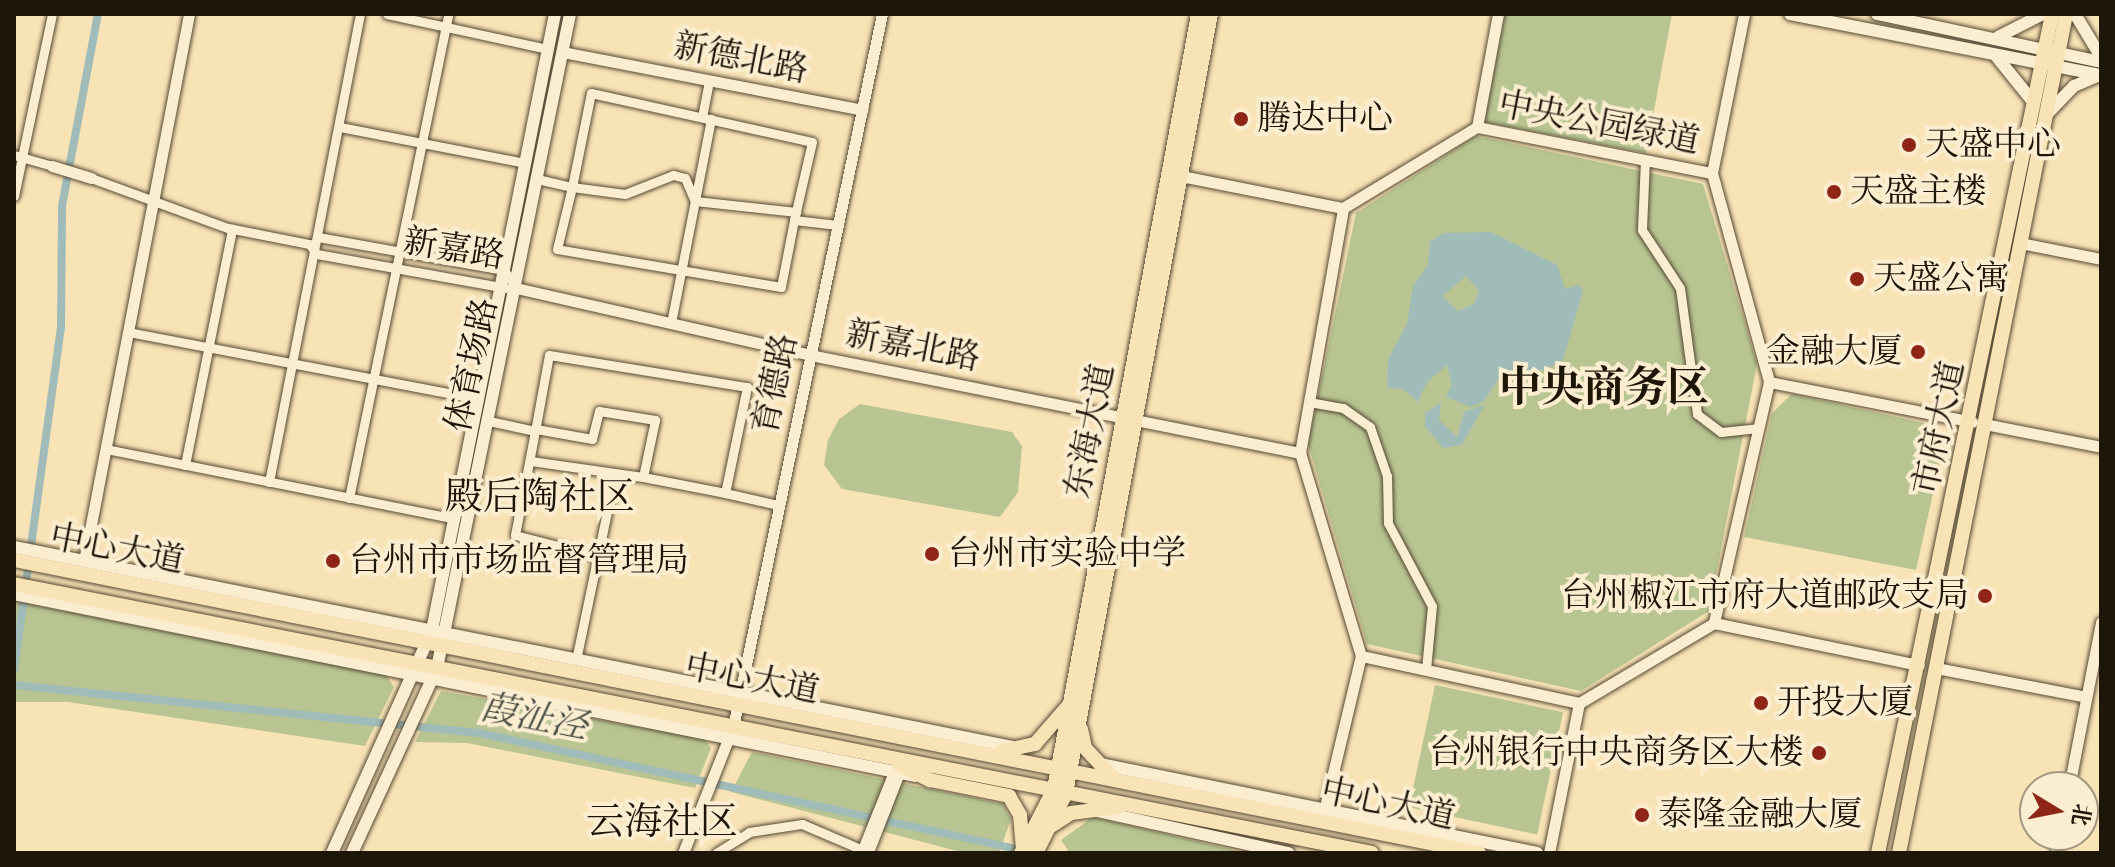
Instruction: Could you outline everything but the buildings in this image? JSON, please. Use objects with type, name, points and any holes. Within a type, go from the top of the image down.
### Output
[{"type":"main road","points":[[332,853],[418,670],[437,638],[455,519],[555,14]]},
{"type":"main road","name":"体育场路","points":[[352,853],[436,674],[437,638],[489,421],[570,14]]},
{"type":"main road","name":"东海大道","points":[[1032,845],[1060,792],[1130,416],[1198,14]]},
{"type":"main road","name":"东海大道","points":[[1130,416],[1181,176],[1211,14]]},
{"type":"main road","points":[[1790,14],[1993,54],[2101,59]]},
{"type":"main road","points":[[1877,14],[1987,37],[2101,75]]},
{"type":"main road","points":[[1987,37],[2013,35],[2043,14]]},
{"type":"main road","name":"市府大道","points":[[1878,853],[1919,665],[2020,243],[2045,117],[2052,14]]},
{"type":"main road","name":"市府大道","points":[[1902,849],[2034,103],[2066,14]]},
{"type":"main road","points":[[2075,14],[2101,59]]},
{"type":"main road","points":[[1993,54],[2034,103]]},
{"type":"main road","points":[[2045,117],[2074,86],[2101,75]]},
{"type":"main road","points":[[14,547],[38,558],[84,561],[264,596],[437,638]]},
{"type":"main road","name":"中心大道","points":[[14,560],[38,558],[103,577],[275,611],[437,638],[913,734],[980,752],[1323,815],[1479,853]]},
{"type":"main road","points":[[103,577],[133,570]]},
{"type":"main road","name":"中心大道","points":[[14,584],[32,593],[108,603],[273,636],[436,674],[594,699],[731,732],[886,757],[1127,805],[1315,848],[1372,853]]},
{"type":"main road","points":[[14,594],[32,593],[122,616],[418,670]]},
{"type":"main road","points":[[264,596],[275,611]]},
{"type":"main road","points":[[108,603],[122,616]]},
{"type":"main road","points":[[250,641],[273,636]]},
{"type":"main road","points":[[577,668],[599,665],[737,700]]},
{"type":"main road","points":[[436,674],[568,709],[731,732],[896,773],[1009,796],[1032,845],[1094,811],[1127,805]]},
{"type":"main road","points":[[568,709],[594,699]]},
{"type":"main road","points":[[980,752],[1020,749],[1035,744],[1075,708],[1085,748],[1112,777]]},
{"type":"main road","points":[[913,734],[1020,749]]},
{"type":"main road","points":[[886,757],[930,780]]},
{"type":"main road","points":[[1100,764],[1323,815],[1537,853]]},
{"type":"main road","name":"东海大道","points":[[1032,845],[1060,792]]},
{"type":"main road","points":[[1094,811],[1288,853]]},
{"type":"main road","points":[[1867,853],[1883,828]]},
{"type":"street","points":[[14,196],[18,156],[52,14]]},
{"type":"street","points":[[84,561],[189,14]]},
{"type":"street","points":[[269,482],[321,234],[360,14]]},
{"type":"street","points":[[387,14],[548,49]]},
{"type":"street","points":[[349,498],[448,14]]},
{"type":"street","name":"育德路","points":[[683,853],[721,766],[731,732],[882,14]]},
{"type":"street","points":[[1477,127],[1498,14]]},
{"type":"street","points":[[1712,173],[1744,14]]},
{"type":"street","name":"新德北路","points":[[562,52],[862,110]]},
{"type":"street","points":[[671,323],[695,201],[709,80]]},
{"type":"street","points":[[591,93],[812,142],[781,287],[557,249],[572,187],[591,93]]},
{"type":"street","points":[[340,127],[525,163]]},
{"type":"street","name":"中央公园绿道","points":[[1343,208],[1477,127],[1712,173],[1769,382],[1714,623]]},
{"type":"street","points":[[18,156],[91,178],[232,229],[309,244],[317,254]]},
{"type":"street","points":[[1645,160],[1640,217],[1680,288],[1697,414],[1721,432],[1758,428]]},
{"type":"street","points":[[537,179],[625,194],[673,175],[685,178],[695,201]]},
{"type":"street","points":[[1181,176],[1343,208],[1300,453],[1361,656],[1323,815]]},
{"type":"street","points":[[695,201],[838,225]]},
{"type":"street","points":[[185,465],[232,229]]},
{"type":"street","points":[[309,244],[321,234]]},
{"type":"street","name":"新嘉路","points":[[321,234],[504,270],[516,288]]},
{"type":"street","points":[[2020,243],[2101,259]]},
{"type":"street","name":"新嘉路","points":[[317,254],[501,288],[516,288]]},
{"type":"street","name":"新嘉北路","points":[[516,288],[810,355],[1130,416],[1300,453]]},
{"type":"street","points":[[128,332],[479,399]]},
{"type":"street","points":[[593,555],[515,535],[549,355],[747,387],[725,493]]},
{"type":"street","points":[[1769,382],[2101,447]]},
{"type":"street","points":[[1309,402],[1343,408],[1370,427],[1387,476],[1388,523],[1432,606],[1426,670]]},
{"type":"street","points":[[489,421],[592,439],[599,411],[655,420],[643,477]]},
{"type":"street","points":[[106,449],[455,519]]},
{"type":"street","points":[[531,461],[643,477],[778,505]]},
{"type":"street","points":[[577,668],[593,555],[615,473]]},
{"type":"street","points":[[2072,771],[2101,622]]},
{"type":"street","points":[[1361,656],[1579,703],[1714,623],[1919,665]]},
{"type":"street","points":[[1936,668],[2086,697]]},
{"type":"street","points":[[1549,853],[1579,703]]},
{"type":"street","points":[[716,853],[749,832],[802,824],[867,851],[896,773]]},
{"type":"green space","points":[[1505,14],[1672,14],[1646,153],[1484,122]]},
{"type":"green space","points":[[1476,136],[1703,184],[1757,364],[1709,611],[1581,691],[1367,644],[1308,444],[1356,213]]},
{"type":"green space","points":[[1792,394],[1933,425],[1944,444],[1916,570],[1744,537],[1772,413]]},
{"type":"green space","points":[[860,404],[1012,432],[1022,446],[1018,492],[1000,517],[842,489],[824,465],[828,440],[839,419]]},
{"type":"green space","points":[[14,601],[386,675],[394,687],[365,746],[68,702],[14,702]]},
{"type":"green space","points":[[1435,685],[1563,712],[1537,835],[1409,807]]},
{"type":"green space","points":[[441,691],[704,739],[711,748],[695,788],[467,743],[415,742]]},
{"type":"green space","points":[[752,752],[1003,804],[1011,819],[999,853],[965,853],[731,792]]},
{"type":"green space","points":[[1093,817],[1246,853],[1070,853],[1061,840]]},
{"type":"water","points":[[1491,232],[1557,265],[1565,289],[1579,285],[1583,291],[1563,360],[1543,370],[1504,371],[1484,401],[1471,407],[1446,397],[1452,385],[1447,365],[1427,382],[1418,402],[1403,389],[1387,388],[1388,359],[1407,324],[1413,286],[1428,265],[1430,241],[1444,233]],"holes":[[[1466,276],[1479,291],[1474,304],[1458,311],[1442,296]]]},
{"type":"water","points":[[1441,402],[1439,420],[1457,437],[1464,412],[1485,404],[1462,445],[1443,448],[1425,426],[1425,413]]},
{"type":"waterway","points":[[14,670],[61,328],[62,206],[98,14]]},
{"type":"waterway","name":"葭沚泾","points":[[14,685],[479,733],[1026,851]]},
{"type":"place","name":"腾达中心","points":[[1241,119]]},
{"type":"place","name":"天盛中心","points":[[1909,145]]},
{"type":"place","name":"天盛主楼","points":[[1834,192]]},
{"type":"place","name":"天盛公寓","points":[[1857,279]]},
{"type":"place","name":"金融大厦","points":[[1918,352]]},
{"type":"place","name":"台州市实验中学","points":[[932,554]]},
{"type":"place","name":"台州市市场监督管理局","points":[[333,561]]},
{"type":"place","name":"台州椒江市府大道邮政支局","points":[[1985,596]]},
{"type":"place","name":"开投大厦","points":[[1761,703]]},
{"type":"place","name":"台州银行中央商务区大楼","points":[[1819,753]]},
{"type":"place","name":"泰隆金融大厦","points":[[1642,815]]},
{"type":"district","name":"中央商务区","points":[[1604,388]]},
{"type":"district","name":"殿后陶社区","points":[[540,498]]},
{"type":"district","name":"云海社区","points":[[662,823]]}]
